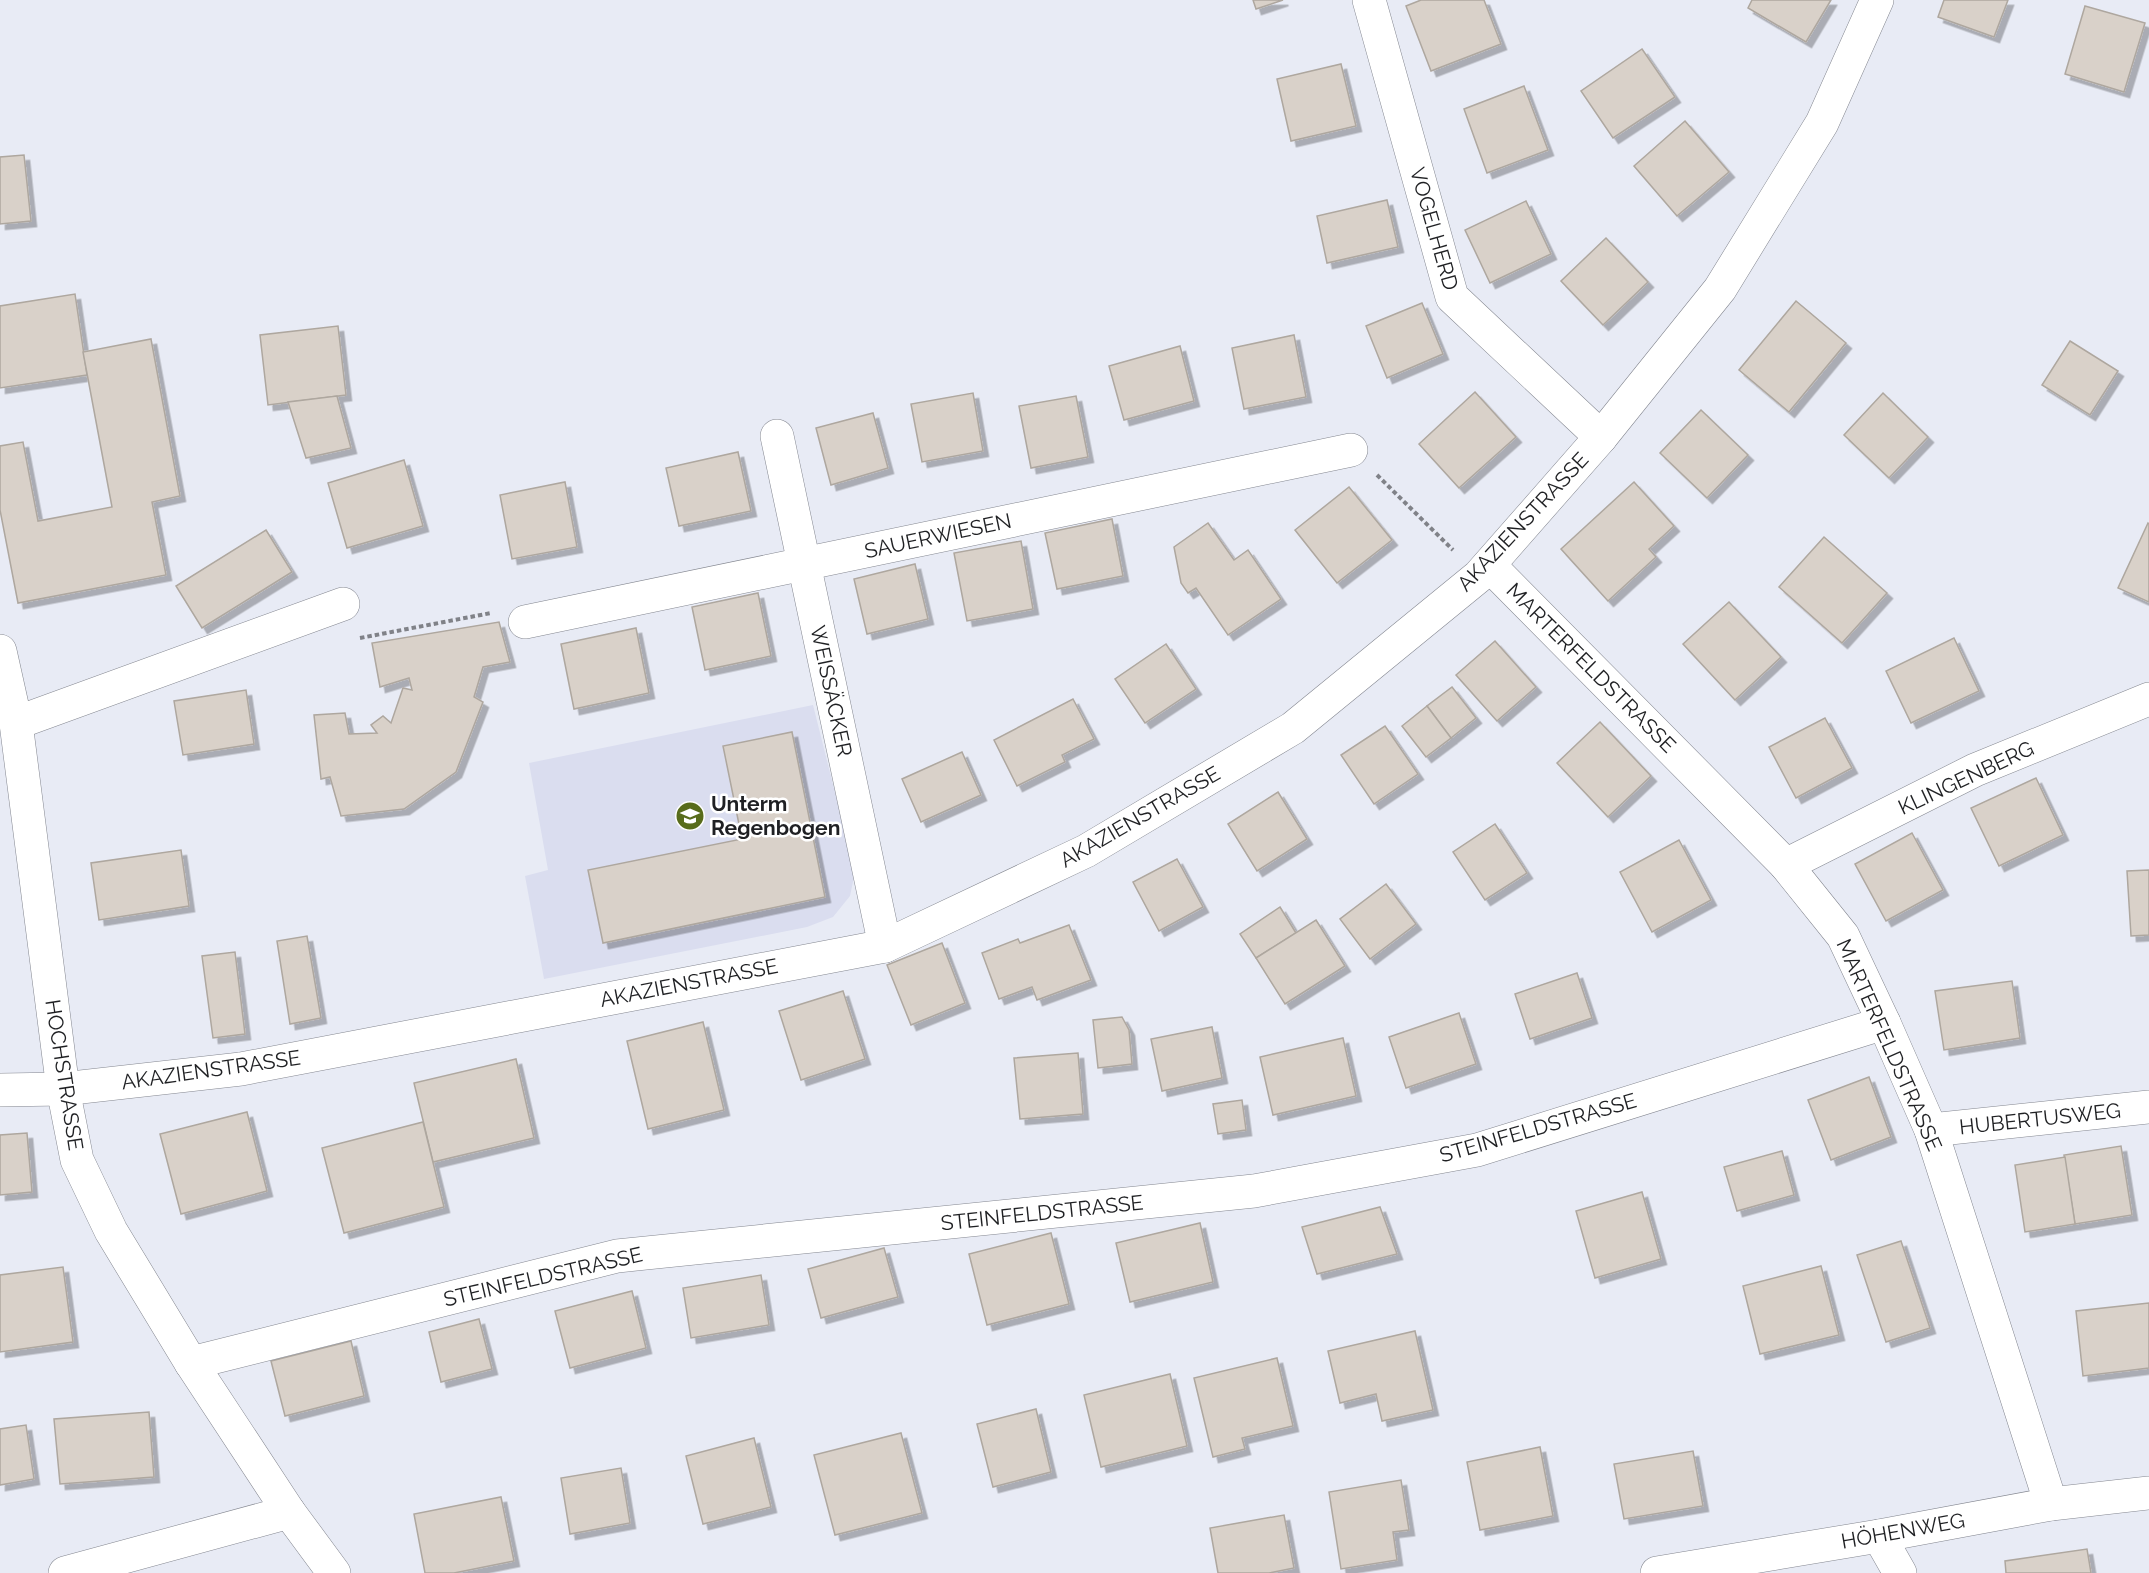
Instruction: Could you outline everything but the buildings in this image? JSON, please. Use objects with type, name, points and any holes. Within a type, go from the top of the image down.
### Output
[{"type":"street","name":"VOGELHERD","points":[[1369,0],[1452,297],[1601,437]]},
{"type":"street","name":"AKAZIENSTRASSE","points":[[0,1090],[63,1089],[241,1069],[885,945],[1086,851],[1293,728],[1484,570],[1601,437],[1720,290],[1822,123],[1876,0]]},
{"type":"street","name":"WEISSÄCKER","points":[[777,436],[885,945]]},
{"type":"street","name":"SAUERWIESEN","points":[[525,622],[1351,450]]},
{"type":"street","name":"MARTERFELDSTRASSE","points":[[1484,570],[1786,865],[1843,936],[1884,1023],[1930,1130],[2051,1504]]},
{"type":"street","points":[[16,723],[343,604]]},
{"type":"street","name":"HOCHSTRASSE","points":[[0,651],[16,723],[63,1089],[77,1160],[111,1231],[191,1363],[289,1512],[334,1573]]},
{"type":"street","name":"KLINGENBERG","points":[[1786,865],[1975,770],[2149,699]]},
{"type":"street","name":"STEINFELDSTRASSE","points":[[191,1363],[617,1256],[1254,1191],[1478,1150],[1884,1023]]},
{"type":"street","name":"HUBERTUSWEG","points":[[1930,1130],[2149,1107]]},
{"type":"street","name":"HÖHENWEG","points":[[1657,1573],[1880,1536],[2051,1504],[2149,1493]]},
{"type":"street","points":[[65,1573],[289,1512]]},
{"type":"street","points":[[1880,1536],[1900,1573]]},
{"type":"path","points":[[1351,450],[1484,570]]},
{"type":"path","points":[[343,604],[359,638],[504,611],[525,622]]},
{"type":"shaded area","name":"Unterm Regenbogen","points":[[813,705],[855,872],[850,896],[833,917],[807,927],[544,979],[525,876],[548,870],[529,763]]},
{"type":"place","name":"Unterm Regenbogen","points":[[690,816]]}]
